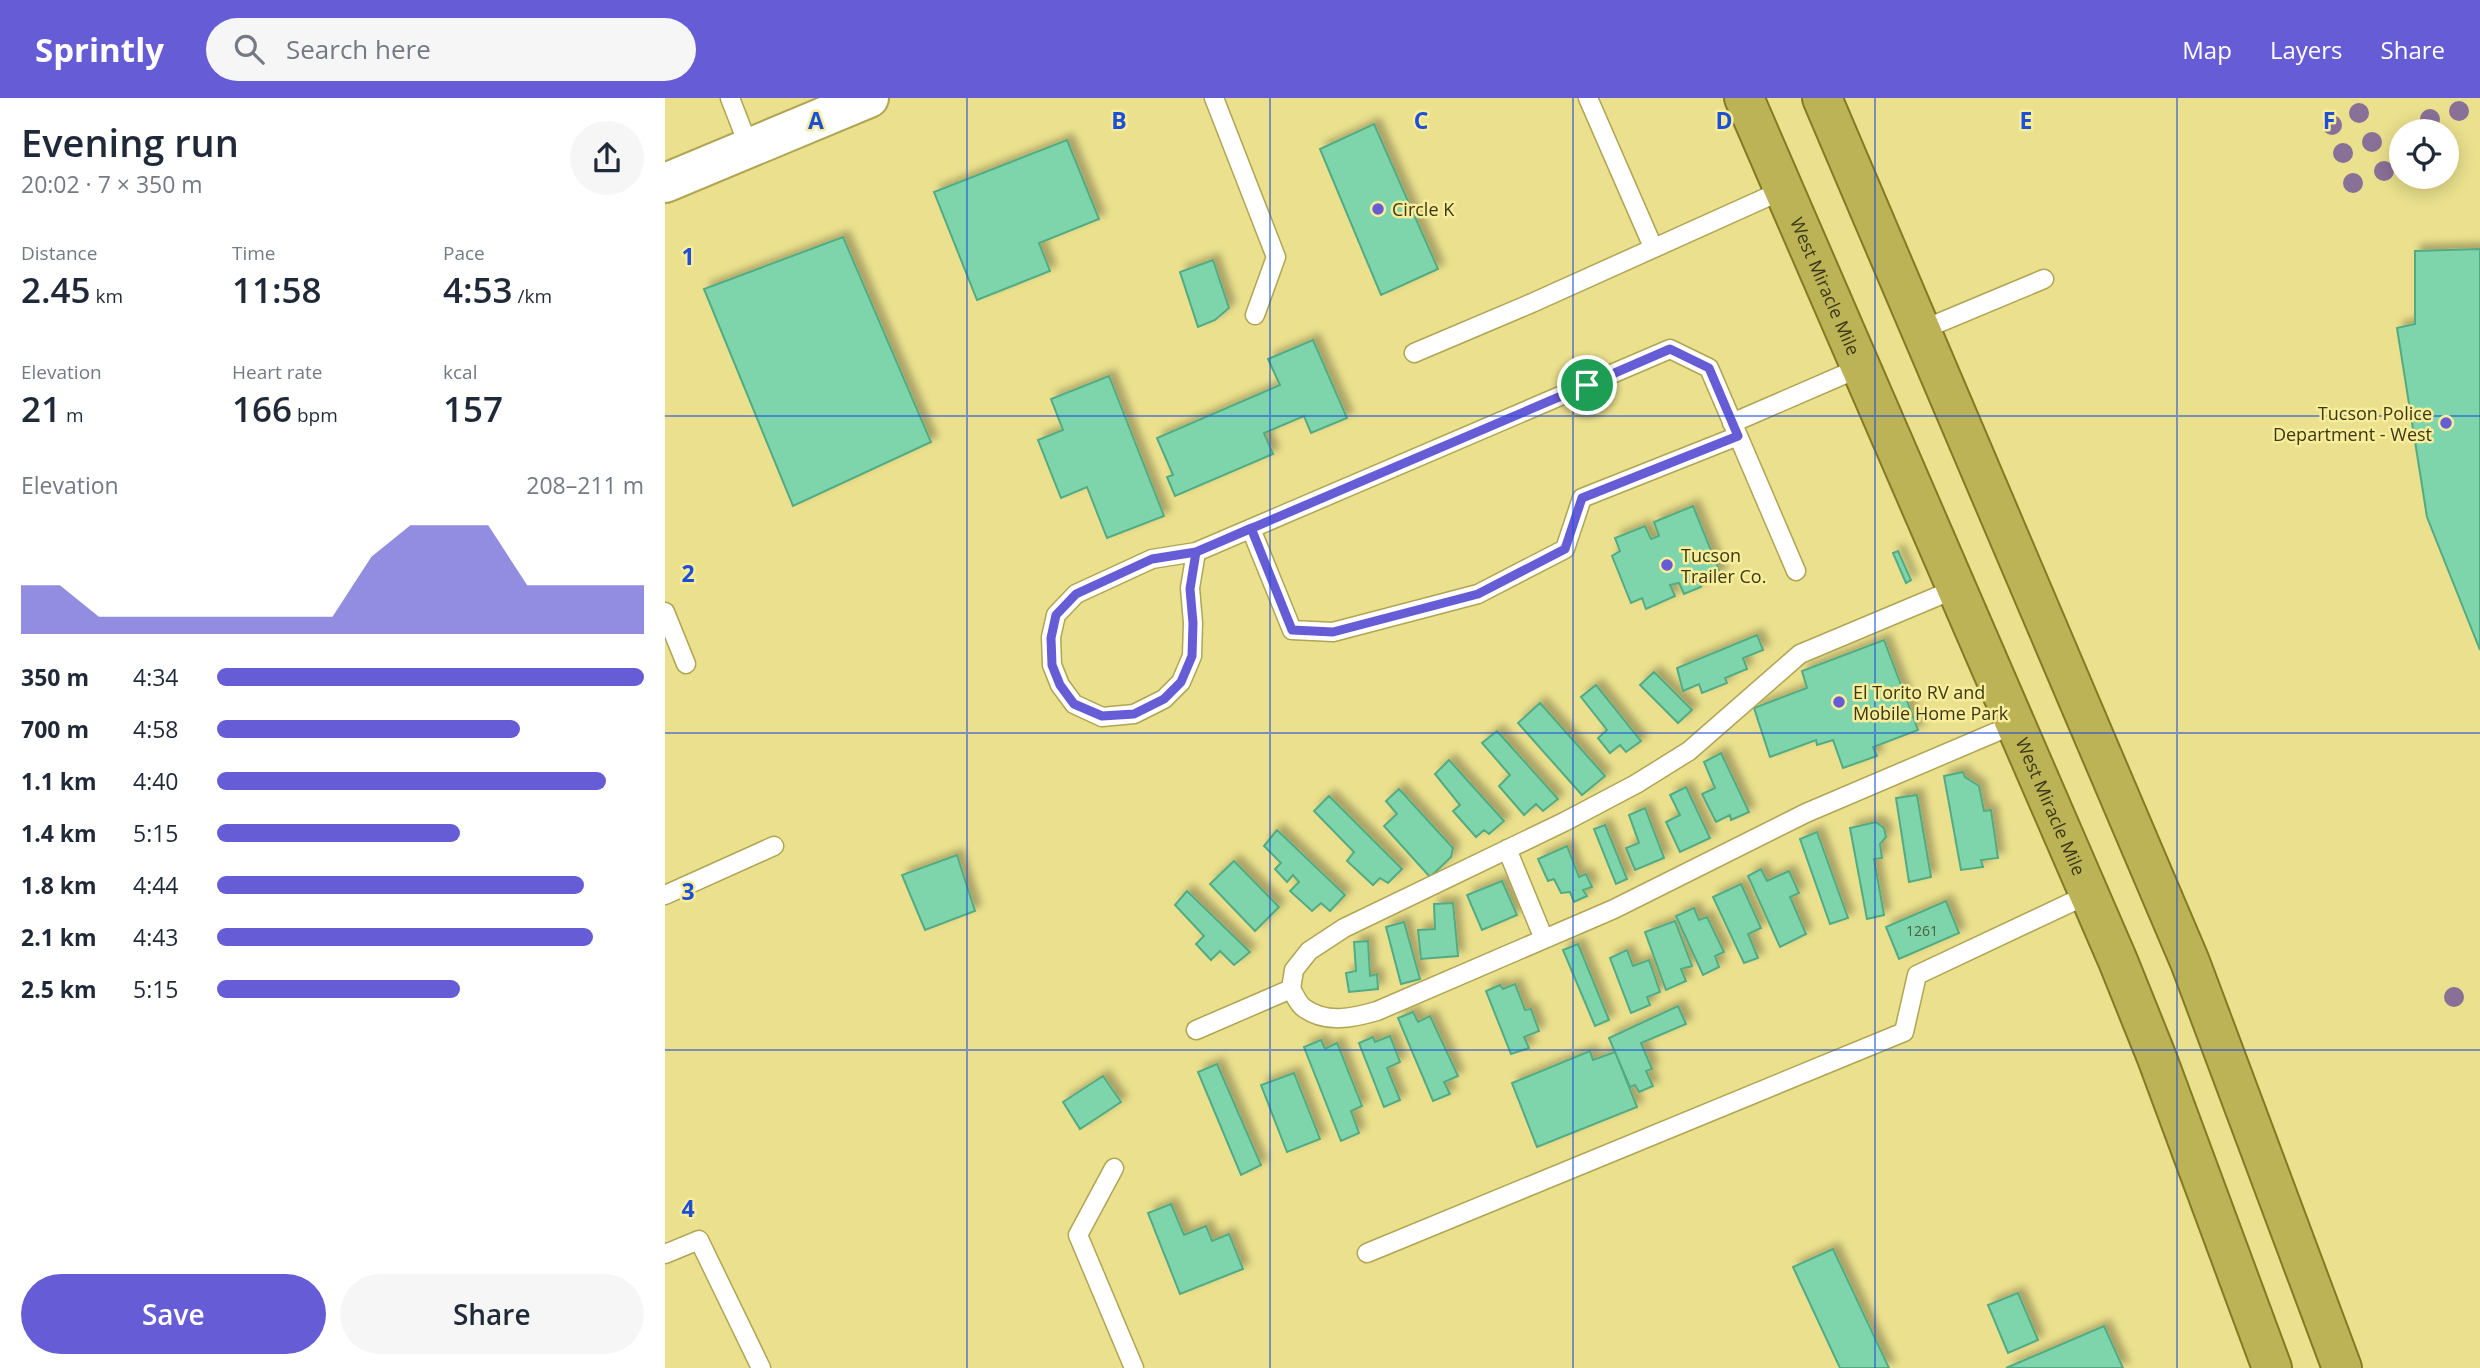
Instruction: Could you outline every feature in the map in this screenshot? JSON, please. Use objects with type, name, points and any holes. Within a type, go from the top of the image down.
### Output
[{"type":"highway","name":"West Miracle Mile","points":[[1744,98],[2089,894],[2157,1058],[2272,1368]]},
{"type":"highway","points":[[1822,98],[2190,962],[2342,1368]]},
{"type":"street","points":[[665,183],[749,147],[821,108],[869,98]]},
{"type":"lane","points":[[730,98],[749,147]]},
{"type":"lane","points":[[1214,98],[1276,257],[1255,315]]},
{"type":"lane","points":[[1588,98],[1653,247]]},
{"type":"lane","points":[[1414,353],[1783,190]]},
{"type":"lane","points":[[1921,330],[2044,279]]},
{"type":"lane","points":[[1196,552],[1190,589],[1192,656],[1181,682],[1164,699],[1134,714],[1102,716],[1074,704],[1060,685],[1052,665],[1051,638],[1056,615],[1076,594],[1152,559],[1196,552],[1670,349],[1709,368],[1796,571]]},
{"type":"lane","points":[[1251,528],[1292,630],[1333,632],[1478,594],[1565,549],[1582,498],[1735,430],[1859,368]]},
{"type":"lane","points":[[1955,589],[1800,654],[1689,751],[1636,784],[1333,935],[1309,950],[1294,970],[1291,989],[1302,1007],[1323,1017],[1344,1018],[1377,1010],[1614,909],[1806,813],[2015,724]]},
{"type":"lane","points":[[665,612],[686,664]]},
{"type":"lane","points":[[665,895],[774,846]]},
{"type":"lane","points":[[1507,849],[1544,939]]},
{"type":"lane","points":[[1367,1253],[1904,1032],[1917,975],[2089,894]]},
{"type":"lane","points":[[1196,1030],[1291,989]]},
{"type":"lane","points":[[1114,1168],[1078,1235],[1134,1368]]},
{"type":"lane","points":[[665,1254],[699,1240],[761,1368]]},
{"type":"building","name":"Circle K","points":[[1374,124],[1438,269],[1381,295],[1320,149]]},
{"type":"building","points":[[1067,140],[1099,219],[1039,243],[1050,271],[977,300],[934,192]]},
{"type":"building","points":[[843,237],[931,442],[793,506],[704,289]]},
{"type":"building","name":"Tucson Police Department - West","points":[[2480,249],[2480,650],[2427,517],[2397,328],[2415,324],[2415,251]]},
{"type":"building","points":[[1213,260],[1229,308],[1215,320],[1198,327],[1180,272]]},
{"type":"building","points":[[1313,340],[1347,418],[1311,433],[1304,416],[1264,433],[1273,454],[1175,496],[1167,477],[1173,475],[1157,438],[1280,385],[1268,359]]},
{"type":"building","points":[[1109,376],[1164,516],[1107,538],[1087,487],[1061,498],[1038,440],[1063,430],[1051,399]]},
{"type":"building","name":"Tucson Trailer Co.","points":[[1693,506],[1721,575],[1700,581],[1701,587],[1684,594],[1679,583],[1670,585],[1675,596],[1646,609],[1642,598],[1631,603],[1612,556],[1620,551],[1615,538],[1645,526],[1651,539],[1659,536],[1654,522]]},
{"type":"building","points":[[1898,551],[1911,580],[1906,583],[1893,553]]},
{"type":"building","points":[[1757,635],[1763,650],[1743,658],[1747,669],[1725,678],[1727,683],[1702,693],[1699,684],[1683,691],[1677,668]]},
{"type":"building","name":"El Torito RV and Mobile Home Park","points":[[1884,640],[1918,730],[1873,747],[1877,756],[1843,768],[1833,740],[1817,745],[1816,740],[1770,757],[1754,708],[1807,688],[1802,671]]},
{"type":"building","points":[[1654,672],[1692,710],[1678,723],[1640,685]]},
{"type":"building","points":[[1596,685],[1641,741],[1626,752],[1620,745],[1610,753],[1598,738],[1607,730],[1581,697]]},
{"type":"building","points":[[1540,703],[1605,776],[1582,795],[1518,723]]},
{"type":"building","points":[[1497,731],[1558,799],[1543,811],[1536,804],[1524,815],[1499,786],[1510,775],[1482,743]]},
{"type":"building","points":[[1721,753],[1749,812],[1731,820],[1730,815],[1716,822],[1702,794],[1715,788],[1704,762]]},
{"type":"building","points":[[1449,760],[1504,821],[1489,834],[1484,830],[1476,837],[1453,811],[1460,805],[1435,774]]},
{"type":"building","points":[[1963,772],[1965,777],[1979,786],[1984,811],[1991,810],[1998,858],[1981,860],[1983,867],[1961,870],[1944,776]]},
{"type":"building","points":[[1686,787],[1710,838],[1680,852],[1666,822],[1680,815],[1670,795]]},
{"type":"building","points":[[1399,789],[1453,848],[1451,857],[1430,877],[1384,826],[1397,814],[1386,801]]},
{"type":"building","points":[[1917,795],[1931,877],[1909,882],[1896,798]]},
{"type":"building","points":[[1329,796],[1402,869],[1388,883],[1380,878],[1373,885],[1347,861],[1354,852],[1314,811]]},
{"type":"building","points":[[1645,808],[1664,858],[1635,870],[1626,848],[1639,843],[1629,815]]},
{"type":"building","points":[[1876,822],[1884,828],[1886,837],[1880,844],[1882,858],[1874,859],[1884,915],[1867,919],[1850,828]]},
{"type":"building","points":[[1605,825],[1627,879],[1616,884],[1594,829]]},
{"type":"building","points":[[1277,830],[1345,895],[1330,911],[1321,903],[1312,911],[1290,891],[1299,882],[1293,875],[1287,882],[1275,869],[1281,863],[1264,846]]},
{"type":"building","points":[[1817,832],[1848,918],[1830,924],[1800,839]]},
{"type":"building","points":[[1567,846],[1579,877],[1586,874],[1592,887],[1583,890],[1587,896],[1574,902],[1570,892],[1561,893],[1554,879],[1548,881],[1538,859]]},
{"type":"building","points":[[957,855],[975,911],[925,930],[902,875]]},
{"type":"building","points":[[1234,861],[1279,907],[1255,931],[1210,884]]},
{"type":"building","points":[[1761,869],[1767,881],[1789,871],[1799,893],[1790,897],[1806,934],[1780,947],[1748,876]]},
{"type":"building","points":[[1502,881],[1517,915],[1482,930],[1467,895]]},
{"type":"building","points":[[1741,884],[1761,928],[1748,934],[1758,958],[1744,963],[1713,897]]},
{"type":"building","points":[[1187,891],[1250,952],[1234,965],[1220,951],[1211,960],[1196,944],[1204,936],[1175,905]]},
{"type":"building","points":[[1946,901],[1959,933],[1899,959],[1886,927]]},
{"type":"building","points":[[1453,903],[1458,956],[1421,959],[1418,930],[1435,929],[1434,904]]},
{"type":"building","points":[[1694,908],[1699,920],[1707,917],[1724,952],[1715,956],[1719,967],[1703,975],[1676,916]]},
{"type":"building","points":[[1675,921],[1692,966],[1681,969],[1686,981],[1666,990],[1645,932]]},
{"type":"building","points":[[1404,922],[1420,979],[1401,984],[1386,927]]},
{"type":"building","points":[[1368,941],[1370,976],[1377,974],[1378,989],[1349,992],[1346,973],[1356,971],[1354,942]]},
{"type":"building","points":[[1578,944],[1609,1020],[1595,1026],[1563,950]]},
{"type":"building","points":[[1627,950],[1633,966],[1649,960],[1660,992],[1647,997],[1650,1005],[1631,1013],[1610,958]]},
{"type":"building","points":[[1515,984],[1525,1010],[1531,1009],[1539,1031],[1524,1037],[1529,1048],[1511,1054],[1486,991],[1500,985],[1503,989]]},
{"type":"building","points":[[1678,1006],[1686,1024],[1641,1043],[1652,1069],[1646,1071],[1653,1086],[1639,1092],[1635,1085],[1630,1087],[1609,1038]]},
{"type":"building","points":[[1413,1012],[1418,1022],[1430,1016],[1458,1076],[1444,1082],[1450,1094],[1433,1101],[1398,1018]]},
{"type":"building","points":[[1390,1036],[1400,1062],[1387,1068],[1400,1100],[1384,1107],[1359,1043],[1373,1037],[1375,1042]]},
{"type":"building","points":[[1321,1040],[1325,1049],[1337,1043],[1362,1106],[1351,1111],[1359,1133],[1341,1141],[1304,1047]]},
{"type":"building","points":[[1590,1051],[1593,1060],[1615,1052],[1637,1107],[1537,1147],[1512,1083]]},
{"type":"building","points":[[1217,1064],[1261,1165],[1241,1175],[1198,1072]]},
{"type":"building","points":[[1294,1073],[1320,1139],[1287,1152],[1261,1085]]},
{"type":"building","points":[[1103,1076],[1121,1102],[1080,1129],[1063,1102]]},
{"type":"building","points":[[1171,1204],[1184,1235],[1206,1226],[1212,1241],[1229,1234],[1243,1269],[1180,1294],[1148,1213]]},
{"type":"building","points":[[1833,1249],[1889,1368],[1840,1368],[1793,1267]]},
{"type":"building","points":[[2018,1293],[2038,1340],[2008,1353],[1988,1305]]},
{"type":"building","points":[[2104,1326],[2123,1368],[2006,1368]]},
{"type":"place","name":"Circle K","points":[[1378,209]]},
{"type":"place","name":"Tucson Police Department - West","points":[[2446,423]]},
{"type":"place","name":"Tucson Trailer Co.","points":[[1667,565]]},
{"type":"place","name":"El Torito RV and Mobile Home Park","points":[[1839,702]]},
{"type":"route","points":[[1587,385],[1339,492],[1275,519],[1196,552],[1152,559],[1076,594],[1056,615],[1051,638],[1052,665],[1060,685],[1074,704],[1102,716],[1134,714],[1164,699],[1181,682],[1192,656],[1190,589],[1196,552],[1251,528],[1292,630],[1333,632],[1478,594],[1565,549],[1582,498],[1738,436],[1709,368],[1670,349],[1587,385]]}]
